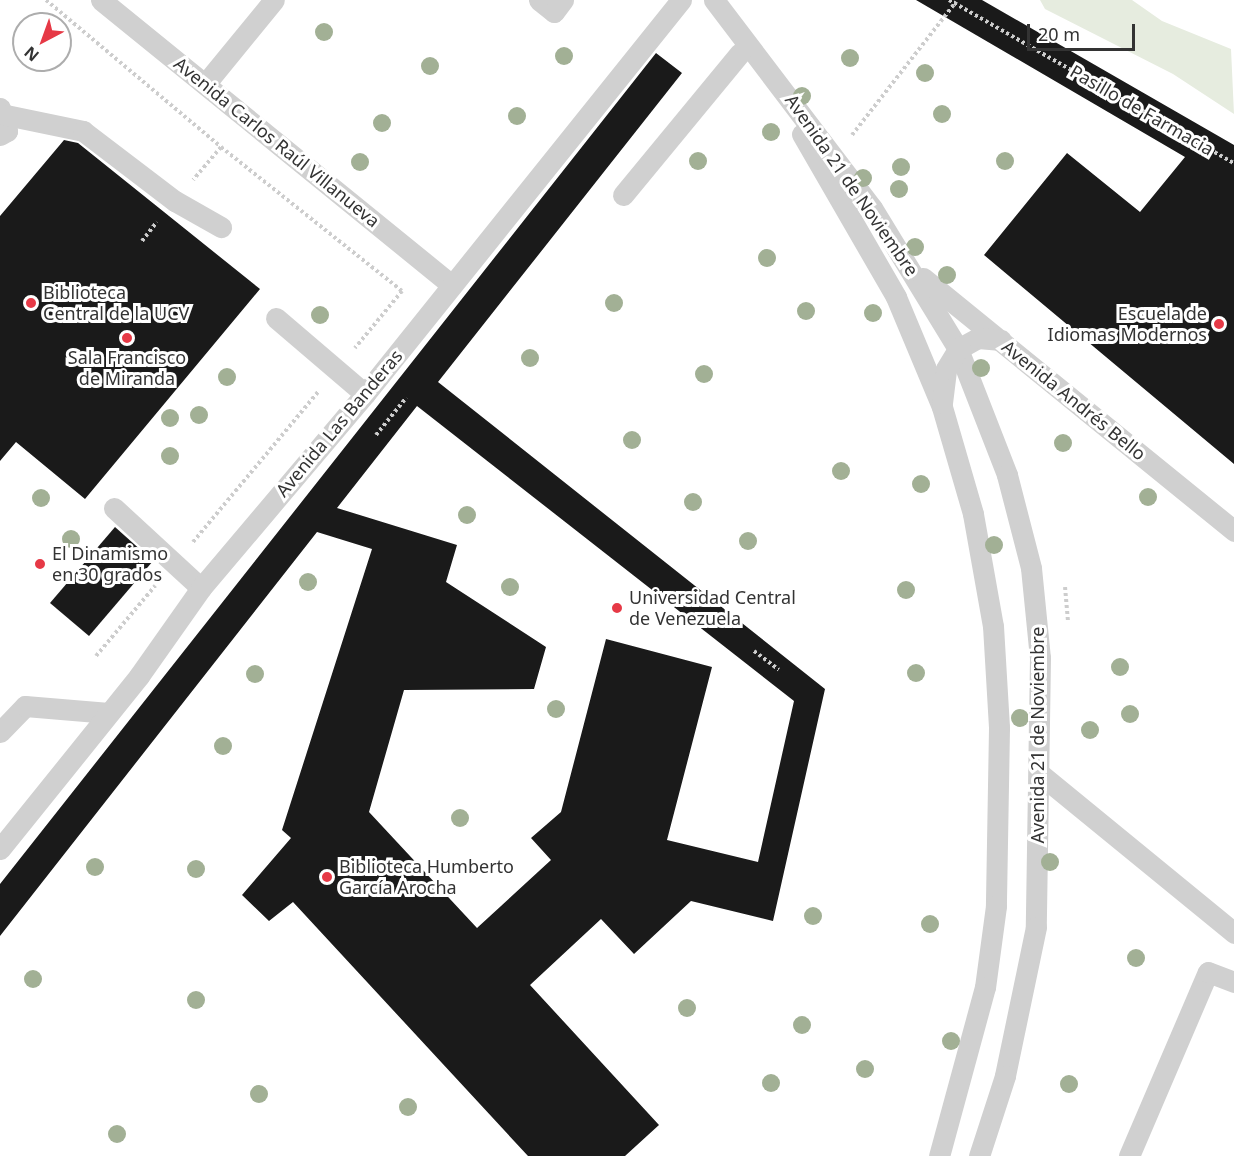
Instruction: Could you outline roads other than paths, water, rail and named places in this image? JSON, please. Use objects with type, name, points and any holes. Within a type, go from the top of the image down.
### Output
[{"type":"lane","name":"Avenida Carlos Raúl Villanueva","points":[[101,0],[452,285]]},
{"type":"lane","points":[[206,83],[274,0]]},
{"type":"lane","points":[[538,0],[554,12],[563,0]]},
{"type":"lane","name":"Avenida Las Banderas","points":[[0,849],[109,713],[201,588],[365,394],[681,0]]},
{"type":"lane","name":"Avenida 21 de Noviembre","points":[[698,0],[800,131],[856,220],[942,407],[973,514],[993,626],[1000,808],[996,906],[985,987],[946,1152]]},
{"type":"lane","name":"Avenida 21 de Noviembre","points":[[714,0],[913,270],[958,349],[1007,475],[1031,568],[1040,658],[1036,927],[1005,1076],[979,1156]]},
{"type":"lane","points":[[623,195],[740,53]]},
{"type":"lane","points":[[2,119],[83,131],[175,201],[221,227]]},
{"type":"lane","name":"Avenida Andrés Bello","points":[[913,270],[1234,531]]},
{"type":"lane","points":[[276,318],[365,394]]},
{"type":"lane","points":[[942,407],[946,369],[958,349],[978,338],[1001,340]]},
{"type":"lane","points":[[114,508],[177,561],[201,588]]},
{"type":"lane","points":[[0,732],[25,706],[109,713]]},
{"type":"lane","points":[[1040,774],[1234,933]]},
{"type":"lane","points":[[1129,1156],[1208,972],[1234,982]]},
{"type":"place","name":"Biblioteca Central de la UCV","points":[[31,303]]},
{"type":"place","name":"Escuela de Idiomas Modernos","points":[[1219,324]]},
{"type":"place","name":"Sala Francisco de Miranda","points":[[127,338]]},
{"type":"place","name":"El Dinamismo en 30 grados","points":[[40,564]]},
{"type":"place","name":"Universidad Central de Venezuela","points":[[617,608]]},
{"type":"place","name":"Biblioteca Humberto García Arocha","points":[[327,877]]}]
